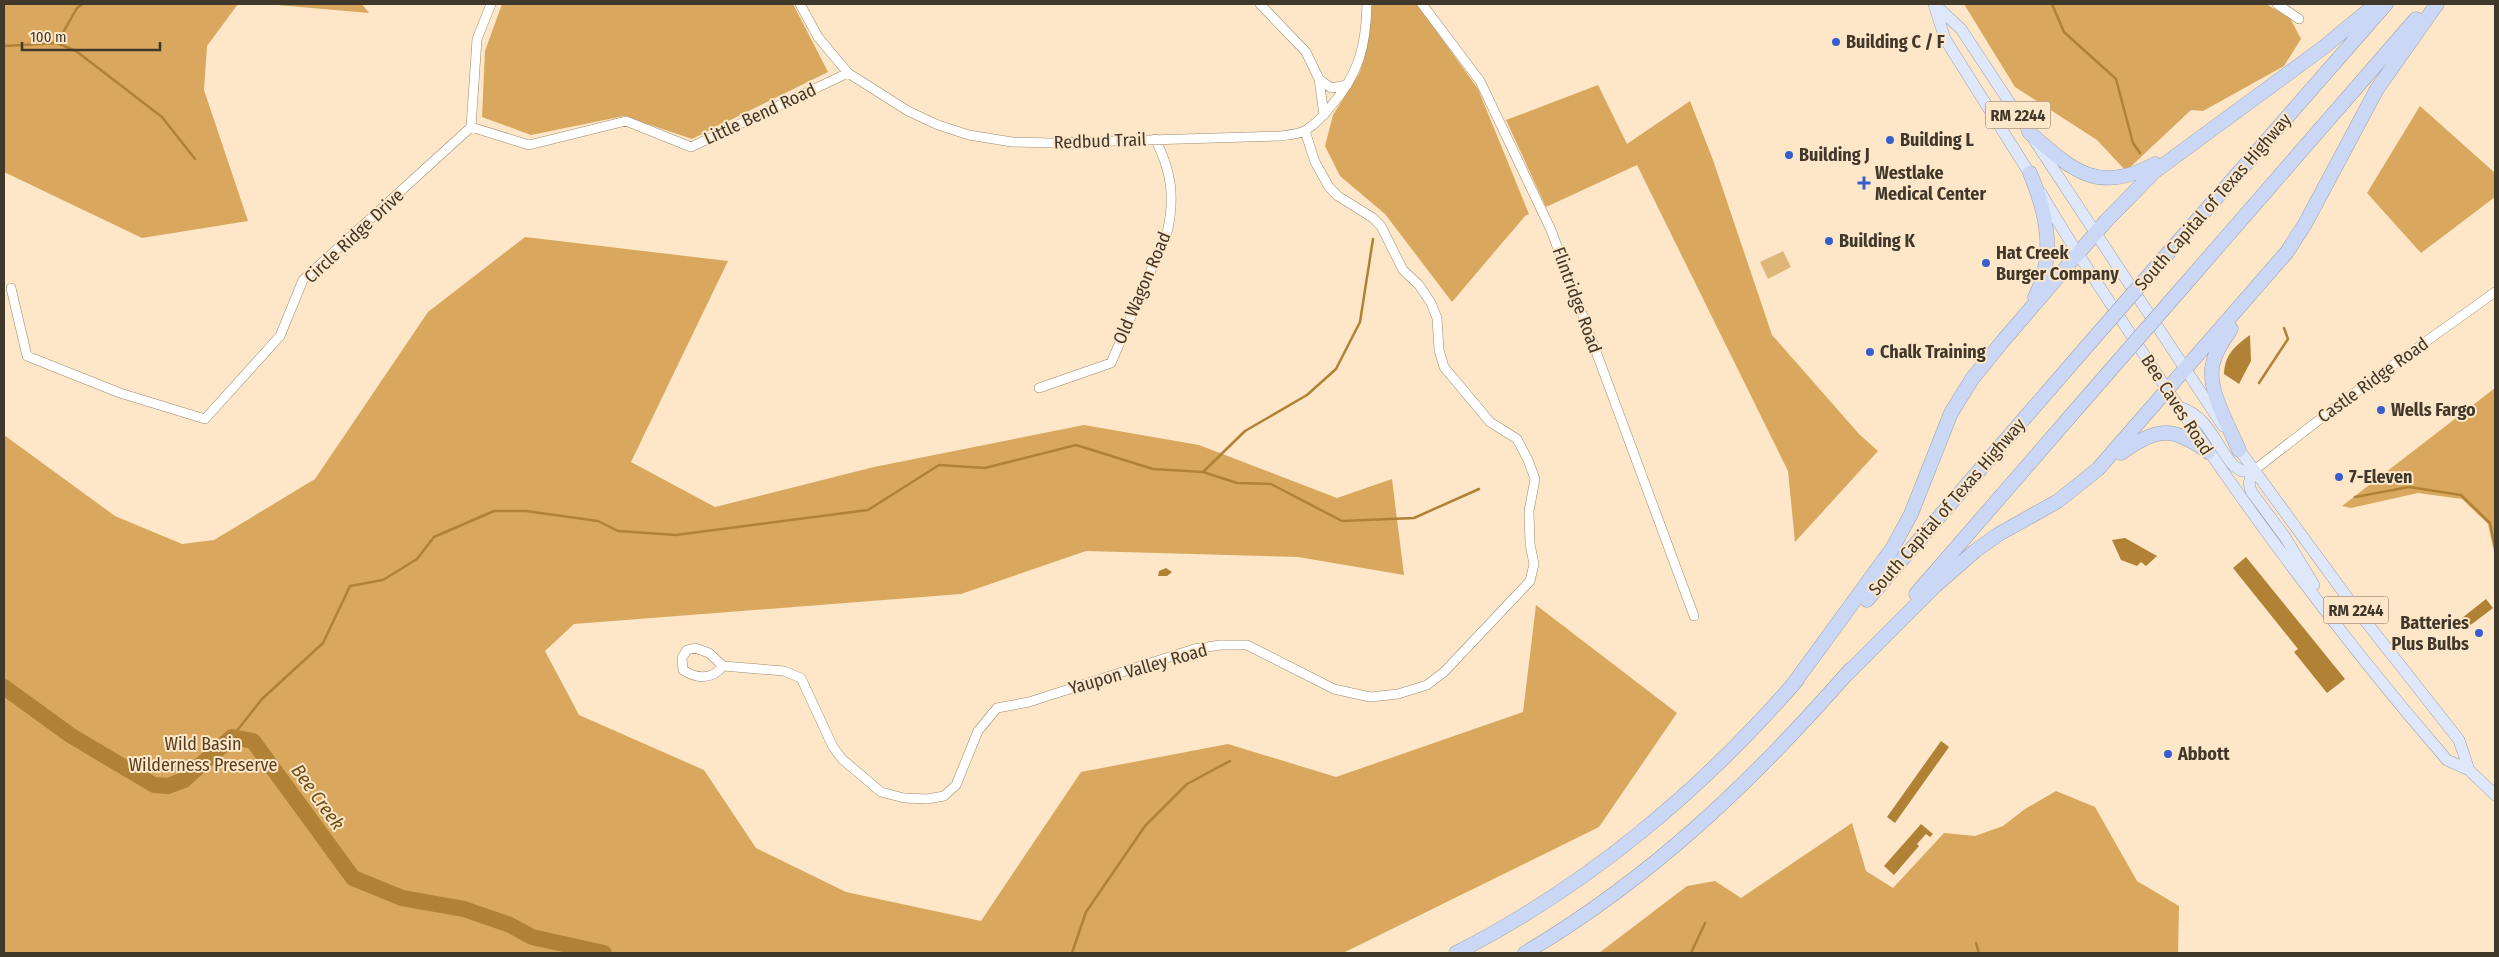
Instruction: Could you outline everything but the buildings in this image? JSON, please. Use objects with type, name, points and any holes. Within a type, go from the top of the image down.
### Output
[{"type":"highway","points":[[1792,686],[1892,549],[1911,514],[1937,445],[1958,402],[1980,368],[2023,317],[2140,185],[2180,151],[2318,52],[2376,4]]},
{"type":"highway","name":"South Capital of Texas Highway","points":[[1456,953],[1547,900],[1640,832],[1725,756],[1792,686],[2386,4]]},
{"type":"highway","name":"South Capital of Texas Highway","points":[[1525,953],[1604,903],[1678,845],[1765,764],[1846,675],[2429,4]]},
{"type":"highway","points":[[2098,469],[2255,291],[2296,238],[2377,90],[2437,4]]},
{"type":"highway","points":[[2029,132],[2068,166],[2083,174],[2097,177],[2112,178],[2132,175],[2180,151]]},
{"type":"highway","points":[[2023,317],[2044,277],[2048,252],[2044,215],[2030,173]]},
{"type":"highway","points":[[2239,450],[2214,390],[2211,371],[2217,351],[2255,291]]},
{"type":"highway","points":[[1846,675],[1970,555],[1999,534],[2058,500],[2143,438],[2162,432],[2185,436],[2208,452]]},
{"type":"main road","name":"Bee Caves Road","points":[[2469,770],[2459,740],[2352,604],[2253,471],[1962,28],[1934,4],[1945,39],[2030,173],[2078,254],[2208,452],[2257,521],[2339,627],[2448,760],[2469,770],[2495,795]]},
{"type":"main road","points":[[2179,407],[2194,412],[2203,421],[2234,466],[2242,471],[2253,471],[2249,483],[2251,491],[2285,537],[2339,627]]},
{"type":"street","points":[[471,128],[476,39],[491,4]]},
{"type":"street","name":"Redbud Trail","points":[[800,4],[818,37],[848,73],[908,111],[938,126],[969,135],[1012,142],[1051,143],[1280,136],[1305,131],[1324,115],[1348,85],[1361,56],[1367,4]]},
{"type":"street","points":[[1260,4],[1306,52],[1318,79],[1324,115]]},
{"type":"street","name":"Flintridge Road","points":[[1422,4],[1480,81],[1551,230],[1694,616]]},
{"type":"street","points":[[2277,4],[2299,19]]},
{"type":"street","name":"Little Bend Road","points":[[471,128],[529,144],[626,121],[691,146],[848,73]]},
{"type":"street","points":[[1318,79],[1331,88],[1340,88],[1348,85]]},
{"type":"street","name":"Circle Ridge Drive","points":[[11,288],[27,356],[120,393],[205,419],[280,336],[303,280],[471,128]]},
{"type":"street","name":"Yaupon Valley Road","points":[[723,666],[784,671],[801,678],[833,747],[842,759],[881,792],[904,798],[927,799],[944,796],[956,785],[978,731],[998,708],[1029,702],[1194,650],[1220,646],[1247,645],[1334,689],[1370,697],[1398,694],[1427,685],[1444,672],[1530,581],[1534,564],[1530,544],[1529,512],[1535,479],[1517,439],[1490,422],[1444,367],[1439,350],[1437,318],[1431,303],[1419,285],[1403,270],[1381,226],[1374,218],[1338,196],[1329,187],[1315,162],[1305,131]]},
{"type":"street","name":"Old Wagon Road","points":[[1039,388],[1110,363],[1166,233],[1172,210],[1168,169],[1155,140]]},
{"type":"street","name":"Castle Ridge Road","points":[[2253,471],[2346,399],[2495,292]]},
{"type":"shaded area","points":[[1783,251],[1791,267],[1768,279],[1760,262]]},
{"type":"shaded area","points":[[2250,335],[2251,361],[2239,384],[2224,374],[2226,361],[2232,351]]},
{"type":"shaded area","points":[[2125,538],[2157,556],[2146,566],[2141,562],[2137,566],[2121,560],[2112,540]]},
{"type":"shaded area","points":[[2246,557],[2345,679],[2327,693],[2294,652],[2298,649],[2233,568]]},
{"type":"shaded area","points":[[1166,568],[1172,572],[1167,576],[1158,576],[1159,571]]},
{"type":"shaded area","points":[[2486,599],[2493,608],[2468,627],[2462,618]]},
{"type":"shaded area","points":[[1941,741],[1949,747],[1895,823],[1887,817]]},
{"type":"shaded area","points":[[1921,824],[1933,834],[1930,837],[1926,834],[1917,844],[1919,846],[1894,875],[1884,866]]},
{"type":"green space","points":[[4,4],[238,4],[207,46],[204,90],[248,221],[142,238],[4,172]]},
{"type":"green space","points":[[266,4],[362,4],[369,13]]},
{"type":"green space","points":[[502,4],[793,4],[828,72],[692,139],[624,116],[531,135],[482,117],[485,51]]},
{"type":"green space","points":[[1370,4],[1417,4],[1478,89],[1529,214],[1525,216],[1452,302],[1385,214],[1340,176],[1325,146],[1333,115],[1360,72],[1368,41]]},
{"type":"green space","points":[[1964,4],[2266,4],[2290,18],[2301,39],[2284,66],[2203,111],[2191,110],[2126,171],[2097,140],[2015,87]]},
{"type":"green space","points":[[1598,85],[1627,144],[1690,101],[1713,160],[1772,335],[1859,434],[1878,451],[1795,542],[1788,471],[1637,165],[1546,207],[1506,120]]},
{"type":"green space","points":[[2420,106],[2495,173],[2495,197],[2421,253],[2367,193]]},
{"type":"green space","name":"Wild Basin Wilderness Preserve","points":[[525,237],[728,261],[631,462],[715,507],[874,467],[1084,425],[1199,445],[1337,498],[1392,479],[1404,575],[1298,557],[1086,551],[961,594],[574,624],[545,651],[579,715],[704,770],[756,848],[846,892],[981,921],[1081,772],[1228,744],[1336,777],[1523,712],[1536,605],[1677,713],[1599,827],[1343,953],[4,953],[4,435],[115,516],[182,544],[214,540],[315,479],[428,312]]},
{"type":"green space","points":[[2495,388],[2495,557],[2488,524],[2462,499],[2418,493],[2351,508],[2342,506]]},
{"type":"green space","points":[[2056,791],[2095,807],[2137,881],[2179,906],[2178,953],[1599,953],[1687,886],[1715,881],[1741,898],[1852,823],[1866,871],[1893,888],[1944,833],[1975,836],[2003,826],[2025,809]]},
{"type":"waterway","points":[[57,43],[77,8],[83,4]]},
{"type":"waterway","points":[[2052,4],[2064,32],[2116,79],[2133,143],[2140,153]]},
{"type":"waterway","points":[[4,46],[57,43],[76,51],[162,117],[195,159]]},
{"type":"waterway","points":[[1203,472],[1245,431],[1307,395],[1336,369],[1360,322],[1373,239]]},
{"type":"waterway","points":[[2259,383],[2288,339],[2284,328]]},
{"type":"waterway","points":[[232,737],[262,699],[323,643],[350,586],[383,580],[417,559],[434,537],[494,511],[526,511],[598,521],[618,531],[676,535],[868,510],[939,465],[985,468],[1076,445],[1153,469],[1203,472],[1237,483],[1271,484],[1342,521],[1414,518],[1479,489]]},
{"type":"waterway","points":[[2355,497],[2409,487],[2461,495],[2490,523],[2495,547]]},
{"type":"waterway","name":"Bee Creek","points":[[4,687],[70,735],[154,785],[168,786],[184,780],[232,737],[253,741],[353,878],[402,898],[464,909],[510,925],[532,937],[604,953]]},
{"type":"waterway","points":[[1072,953],[1086,912],[1145,826],[1187,784],[1230,761]]},
{"type":"waterway","points":[[1691,953],[1705,923]]},
{"type":"waterway","points":[[1976,943],[1979,953]]},
{"type":"place","name":"Building C / F","points":[[1836,42]]},
{"type":"place","name":"Building L","points":[[1890,140]]},
{"type":"place","name":"Building J","points":[[1789,155]]},
{"type":"place","name":"Westlake Medical Center","points":[[1864,183]]},
{"type":"place","name":"Building K","points":[[1829,241]]},
{"type":"place","name":"Hat Creek Burger Company","points":[[1986,263]]},
{"type":"place","name":"Chalk Training","points":[[1870,352]]},
{"type":"place","name":"Wells Fargo","points":[[2381,410]]},
{"type":"place","name":"7-Eleven","points":[[2339,477]]},
{"type":"place","name":"Batteries Plus Bulbs","points":[[2479,633]]},
{"type":"place","name":"Abbott","points":[[2168,754]]}]
